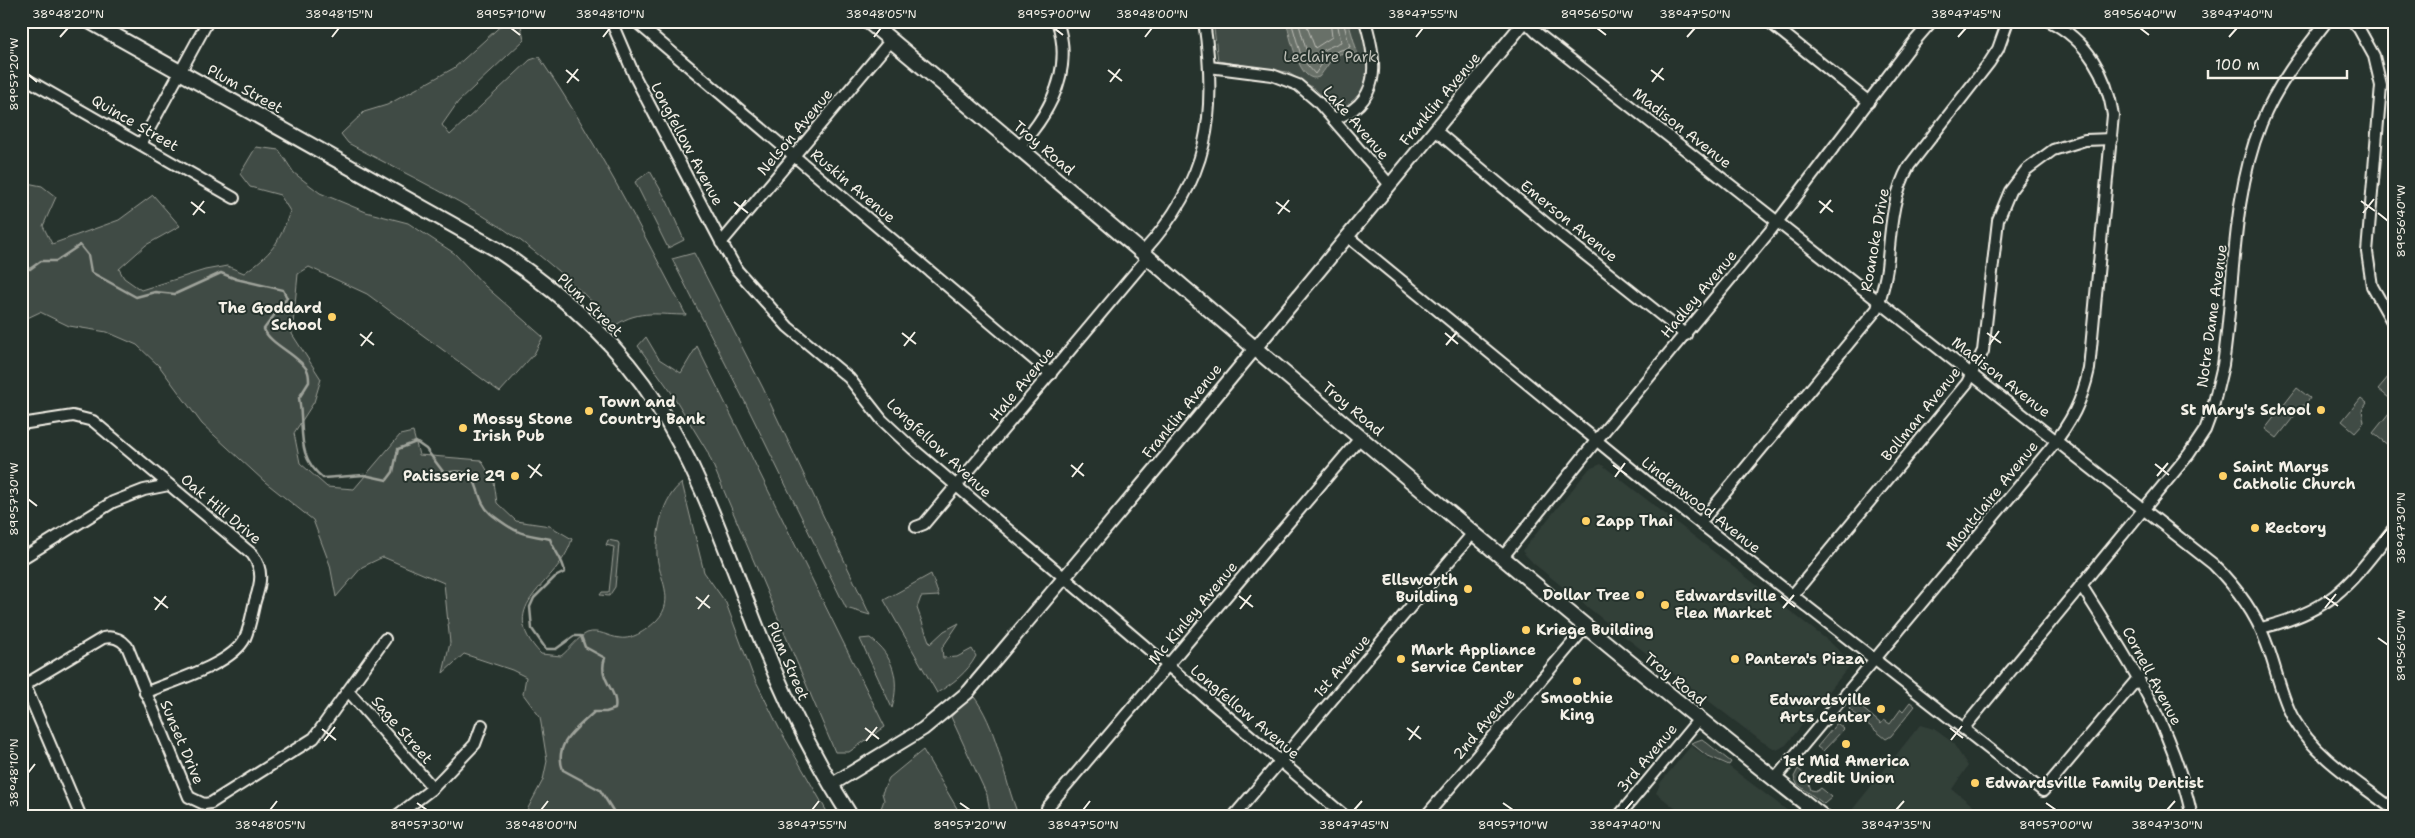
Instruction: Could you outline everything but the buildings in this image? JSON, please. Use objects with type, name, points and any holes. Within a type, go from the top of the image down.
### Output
[{"type":"main road","name":"Plum Street","points":[[89,21],[496,249],[553,291],[611,346],[655,401],[690,461],[715,516],[758,631],[803,736],[851,817]]},
{"type":"main road","name":"Troy Road","points":[[868,21],[1146,254],[1502,558],[1815,814]]},
{"type":"street","points":[[141,144],[208,21]]},
{"type":"street","name":"Longfellow Avenue","points":[[610,21],[635,77],[721,243],[738,270],[772,311],[805,343],[850,378],[882,420],[956,486],[1346,817]]},
{"type":"street","name":"Ruskin Avenue","points":[[635,21],[1051,374]]},
{"type":"street","points":[[1019,147],[1048,111],[1059,83],[1063,52],[1058,21]]},
{"type":"street","name":"Hale Avenue","points":[[916,527],[924,524],[1051,374],[1146,254],[1180,205],[1200,160],[1208,122],[1209,67],[1204,21]]},
{"type":"street","points":[[1332,119],[1356,109],[1368,94],[1372,68],[1371,49],[1365,21]]},
{"type":"street","name":"Madison Avenue","points":[[1525,21],[1537,33],[2213,564],[2252,612],[2261,628],[2284,698],[2303,734],[2329,760],[2394,810]]},
{"type":"street","name":"Franklin Avenue","points":[[831,785],[923,729],[968,692],[1064,579],[1525,21]]},
{"type":"street","points":[[1768,21],[1869,102]]},
{"type":"street","name":"Hadley Avenue","points":[[1912,43],[1922,21]]},
{"type":"street","name":"Hadley Avenue","points":[[1502,558],[1596,441],[1686,335],[1777,221],[1912,43],[1932,21]]},
{"type":"street","name":"Roanoke Drive","points":[[1700,523],[1874,314],[1886,274],[1893,208],[1902,178],[1909,166],[1989,63],[2001,42],[2008,21]]},
{"type":"street","name":"Montclaire Avenue","points":[[1775,780],[2056,440],[2072,419],[2080,402],[2089,369],[2113,116],[2110,98],[2100,71],[2083,46],[2071,35],[2049,21]]},
{"type":"street","name":"Notre Dame Avenue","points":[[1963,729],[2080,585],[2144,510],[2189,454],[2205,430],[2224,365],[2242,195],[2253,146],[2261,122],[2284,78],[2327,21]]},
{"type":"street","points":[[2352,21],[2359,29],[2374,56],[2381,86],[2367,252],[2372,286],[2394,325]]},
{"type":"street","name":"Nelson Avenue","points":[[721,243],[891,40]]},
{"type":"street","name":"Lake Avenue","points":[[1209,67],[1272,75],[1285,79],[1308,92],[1390,185]]},
{"type":"street","name":"Quince Street","points":[[21,76],[234,198]]},
{"type":"street","name":"Emerson Avenue","points":[[1435,130],[1686,335]]},
{"type":"street","name":"Bollman Avenue","points":[[1792,596],[1972,374],[1981,357],[1985,339],[1998,220],[2010,192],[2026,170],[2053,150],[2085,140],[2112,139]]},
{"type":"street","name":"Lindenwood Avenue","points":[[1347,236],[1596,441],[2043,791],[2139,677]]},
{"type":"street","name":"Oak Hill Drive","points":[[21,424],[73,416],[93,421],[252,554],[260,568],[261,576],[245,638],[238,648],[222,660],[145,693]]},
{"type":"street","name":"Mc Kinley Avenue","points":[[1047,808],[1362,437]]},
{"type":"street","points":[[21,559],[113,502],[144,490],[169,485]]},
{"type":"street","points":[[2261,628],[2305,615],[2339,593],[2353,580],[2394,528]]},
{"type":"street","name":"1st Avenue","points":[[1233,817],[1473,533]]},
{"type":"street","name":"Cornell Avenue","points":[[2080,585],[2139,677],[2157,711],[2170,742],[2192,817]]},
{"type":"street","name":"2nd Avenue","points":[[1425,817],[1586,628]]},
{"type":"street","name":"Sunset Drive","points":[[22,683],[103,638],[111,636],[122,641],[127,646],[189,797],[204,804],[211,803],[304,747],[323,728],[385,639]]},
{"type":"street","points":[[22,683],[81,817]]},
{"type":"street","name":"Sage Street","points":[[349,692],[433,788]]},
{"type":"street","name":"3rd Avenue","points":[[1618,817],[1699,720]]},
{"type":"street","points":[[395,817],[433,788],[475,744],[482,725]]},
{"type":"shaded area","points":[[1601,464],[1831,643],[1852,663],[1786,745],[1777,750],[1761,741],[1616,630],[1533,563],[1522,551],[1589,469]]},
{"type":"shaded area","points":[[1920,725],[1934,729],[1952,742],[1968,766],[1952,789],[1987,817],[1853,817],[1852,810]]},
{"type":"shaded area","points":[[1691,746],[1711,760],[1727,765],[1796,817],[1686,817],[1656,793],[1661,782]]},
{"type":"green space","points":[[506,21],[520,21],[524,40],[458,102],[442,125],[450,135],[530,60],[539,57],[598,151],[686,315],[641,315],[616,325],[558,271],[501,227],[481,214],[348,143],[341,134],[364,112],[387,105],[454,68]]},
{"type":"green space","name":"Leclaire Park","points":[[1213,21],[1362,21],[1368,62],[1366,90],[1360,101],[1351,108],[1336,111],[1315,89],[1287,72],[1218,61]]},
{"type":"green space","points":[[256,147],[279,150],[294,173],[320,193],[366,212],[408,223],[454,253],[485,286],[543,337],[534,354],[500,392],[367,294],[309,267],[298,274],[292,334],[321,379],[314,402],[294,433],[300,463],[327,487],[354,489],[400,435],[413,432],[419,455],[481,460],[494,482],[497,503],[516,521],[550,526],[572,539],[565,555],[555,570],[533,595],[526,608],[523,621],[528,636],[541,654],[561,656],[580,637],[587,633],[596,632],[616,637],[630,637],[649,627],[663,612],[666,597],[657,556],[659,526],[665,506],[675,489],[682,483],[704,572],[726,603],[752,673],[779,728],[830,817],[517,817],[527,810],[543,780],[547,761],[540,717],[523,694],[526,677],[512,670],[464,654],[443,673],[450,643],[444,583],[383,557],[362,567],[336,597],[330,565],[313,520],[265,482],[202,424],[160,367],[137,345],[107,332],[69,326],[40,312],[21,321],[21,212],[30,206],[27,183],[42,186],[56,197],[43,226],[52,244],[119,220],[153,195],[180,226],[146,245],[119,269],[124,278],[141,290],[205,270],[227,266],[244,273],[261,260],[273,247],[282,232],[290,211],[280,195],[250,187],[240,174]]},
{"type":"green space","points":[[650,171],[667,201],[684,240],[668,248],[635,182]]},
{"type":"green space","points":[[694,253],[763,388],[870,615],[846,608],[746,404],[672,259]]},
{"type":"green space","points":[[646,337],[659,359],[681,373],[697,346],[885,727],[849,752],[835,752],[707,451],[671,392],[638,346]]},
{"type":"green space","points":[[2394,370],[2394,402],[2378,389]]},
{"type":"green space","points":[[2297,388],[2310,398],[2277,438],[2265,429]]},
{"type":"green space","points":[[2361,398],[2367,403],[2362,410],[2364,422],[2355,432],[2342,421]]},
{"type":"green space","points":[[2394,408],[2394,450],[2373,433]]},
{"type":"green space","points":[[608,540],[618,542],[619,544],[615,587],[609,596],[600,595],[602,592],[609,592],[614,547],[606,545]]},
{"type":"green space","points":[[931,574],[939,596],[921,597],[917,608],[930,644],[944,631],[959,623],[942,648],[943,658],[957,657],[972,649],[976,656],[959,677],[937,693],[884,600]]},
{"type":"green space","points":[[870,638],[885,653],[893,669],[895,688],[892,708],[860,639]]},
{"type":"green space","points":[[972,694],[988,721],[998,749],[1016,809],[1013,817],[991,817],[987,795],[951,717]]},
{"type":"green space","points":[[1854,701],[1881,724],[1884,720],[1890,724],[1901,709],[1903,711],[1910,702],[1915,706],[1891,736],[1886,739],[1849,709]]},
{"type":"green space","points":[[1837,723],[1844,729],[1823,751],[1817,747]]},
{"type":"green space","points":[[1702,739],[1731,762],[1729,765],[1706,755],[1691,743]]},
{"type":"green space","points":[[923,750],[962,817],[878,817],[884,800],[882,793],[889,778]]},
{"type":"green space","points":[[1798,769],[1812,780],[1809,784],[1811,790],[1817,791],[1821,788],[1832,797],[1824,804],[1797,784],[1794,777]]},
{"type":"water","points":[[1286,21],[1348,21],[1358,55],[1343,53],[1338,55],[1319,77],[1312,78],[1306,74],[1296,58]]},
{"type":"waterway","points":[[21,266],[30,269],[41,261],[56,261],[80,245],[88,255],[91,272],[136,297],[155,292],[175,294],[221,273],[236,279],[283,290],[287,298],[264,329],[272,340],[298,359],[308,371],[309,382],[299,398],[303,441],[308,460],[323,478],[364,475],[387,480],[393,472],[398,449],[416,442],[426,449],[444,473],[457,471],[472,477],[485,507],[500,521],[521,533],[550,539],[565,572],[555,577],[534,598],[530,607],[532,629],[546,649],[556,649],[574,636],[581,636],[585,647],[605,658],[604,673],[615,702],[615,709],[606,712],[594,712],[568,737],[561,752],[563,770],[600,790],[617,817]]},
{"type":"place","name":"The Goddard School","points":[[332,317]]},
{"type":"place","name":"St Mary's School","points":[[2321,410]]},
{"type":"place","name":"Town and Country Bank","points":[[589,411]]},
{"type":"place","name":"Mossy Stone Irish Pub","points":[[463,428]]},
{"type":"place","name":"Patisserie 29","points":[[515,476]]},
{"type":"place","name":"Saint Marys Catholic Church","points":[[2223,476]]},
{"type":"place","name":"Zapp Thai","points":[[1586,521]]},
{"type":"place","name":"Rectory","points":[[2255,528]]},
{"type":"place","name":"Ellsworth Building","points":[[1468,589]]},
{"type":"place","name":"Dollar Tree","points":[[1640,595]]},
{"type":"place","name":"Edwardsville Flea Market","points":[[1665,605]]},
{"type":"place","name":"Kriege Building","points":[[1526,630]]},
{"type":"place","name":"Mark Appliance Service Center","points":[[1401,659]]},
{"type":"place","name":"Pantera's Pizza","points":[[1735,659]]},
{"type":"place","name":"Smoothie King","points":[[1577,681]]},
{"type":"place","name":"Edwardsville Arts Center","points":[[1881,709]]},
{"type":"place","name":"1st Mid America Credit Union","points":[[1846,744]]},
{"type":"place","name":"Edwardsville Family Dentist","points":[[1975,783]]}]
